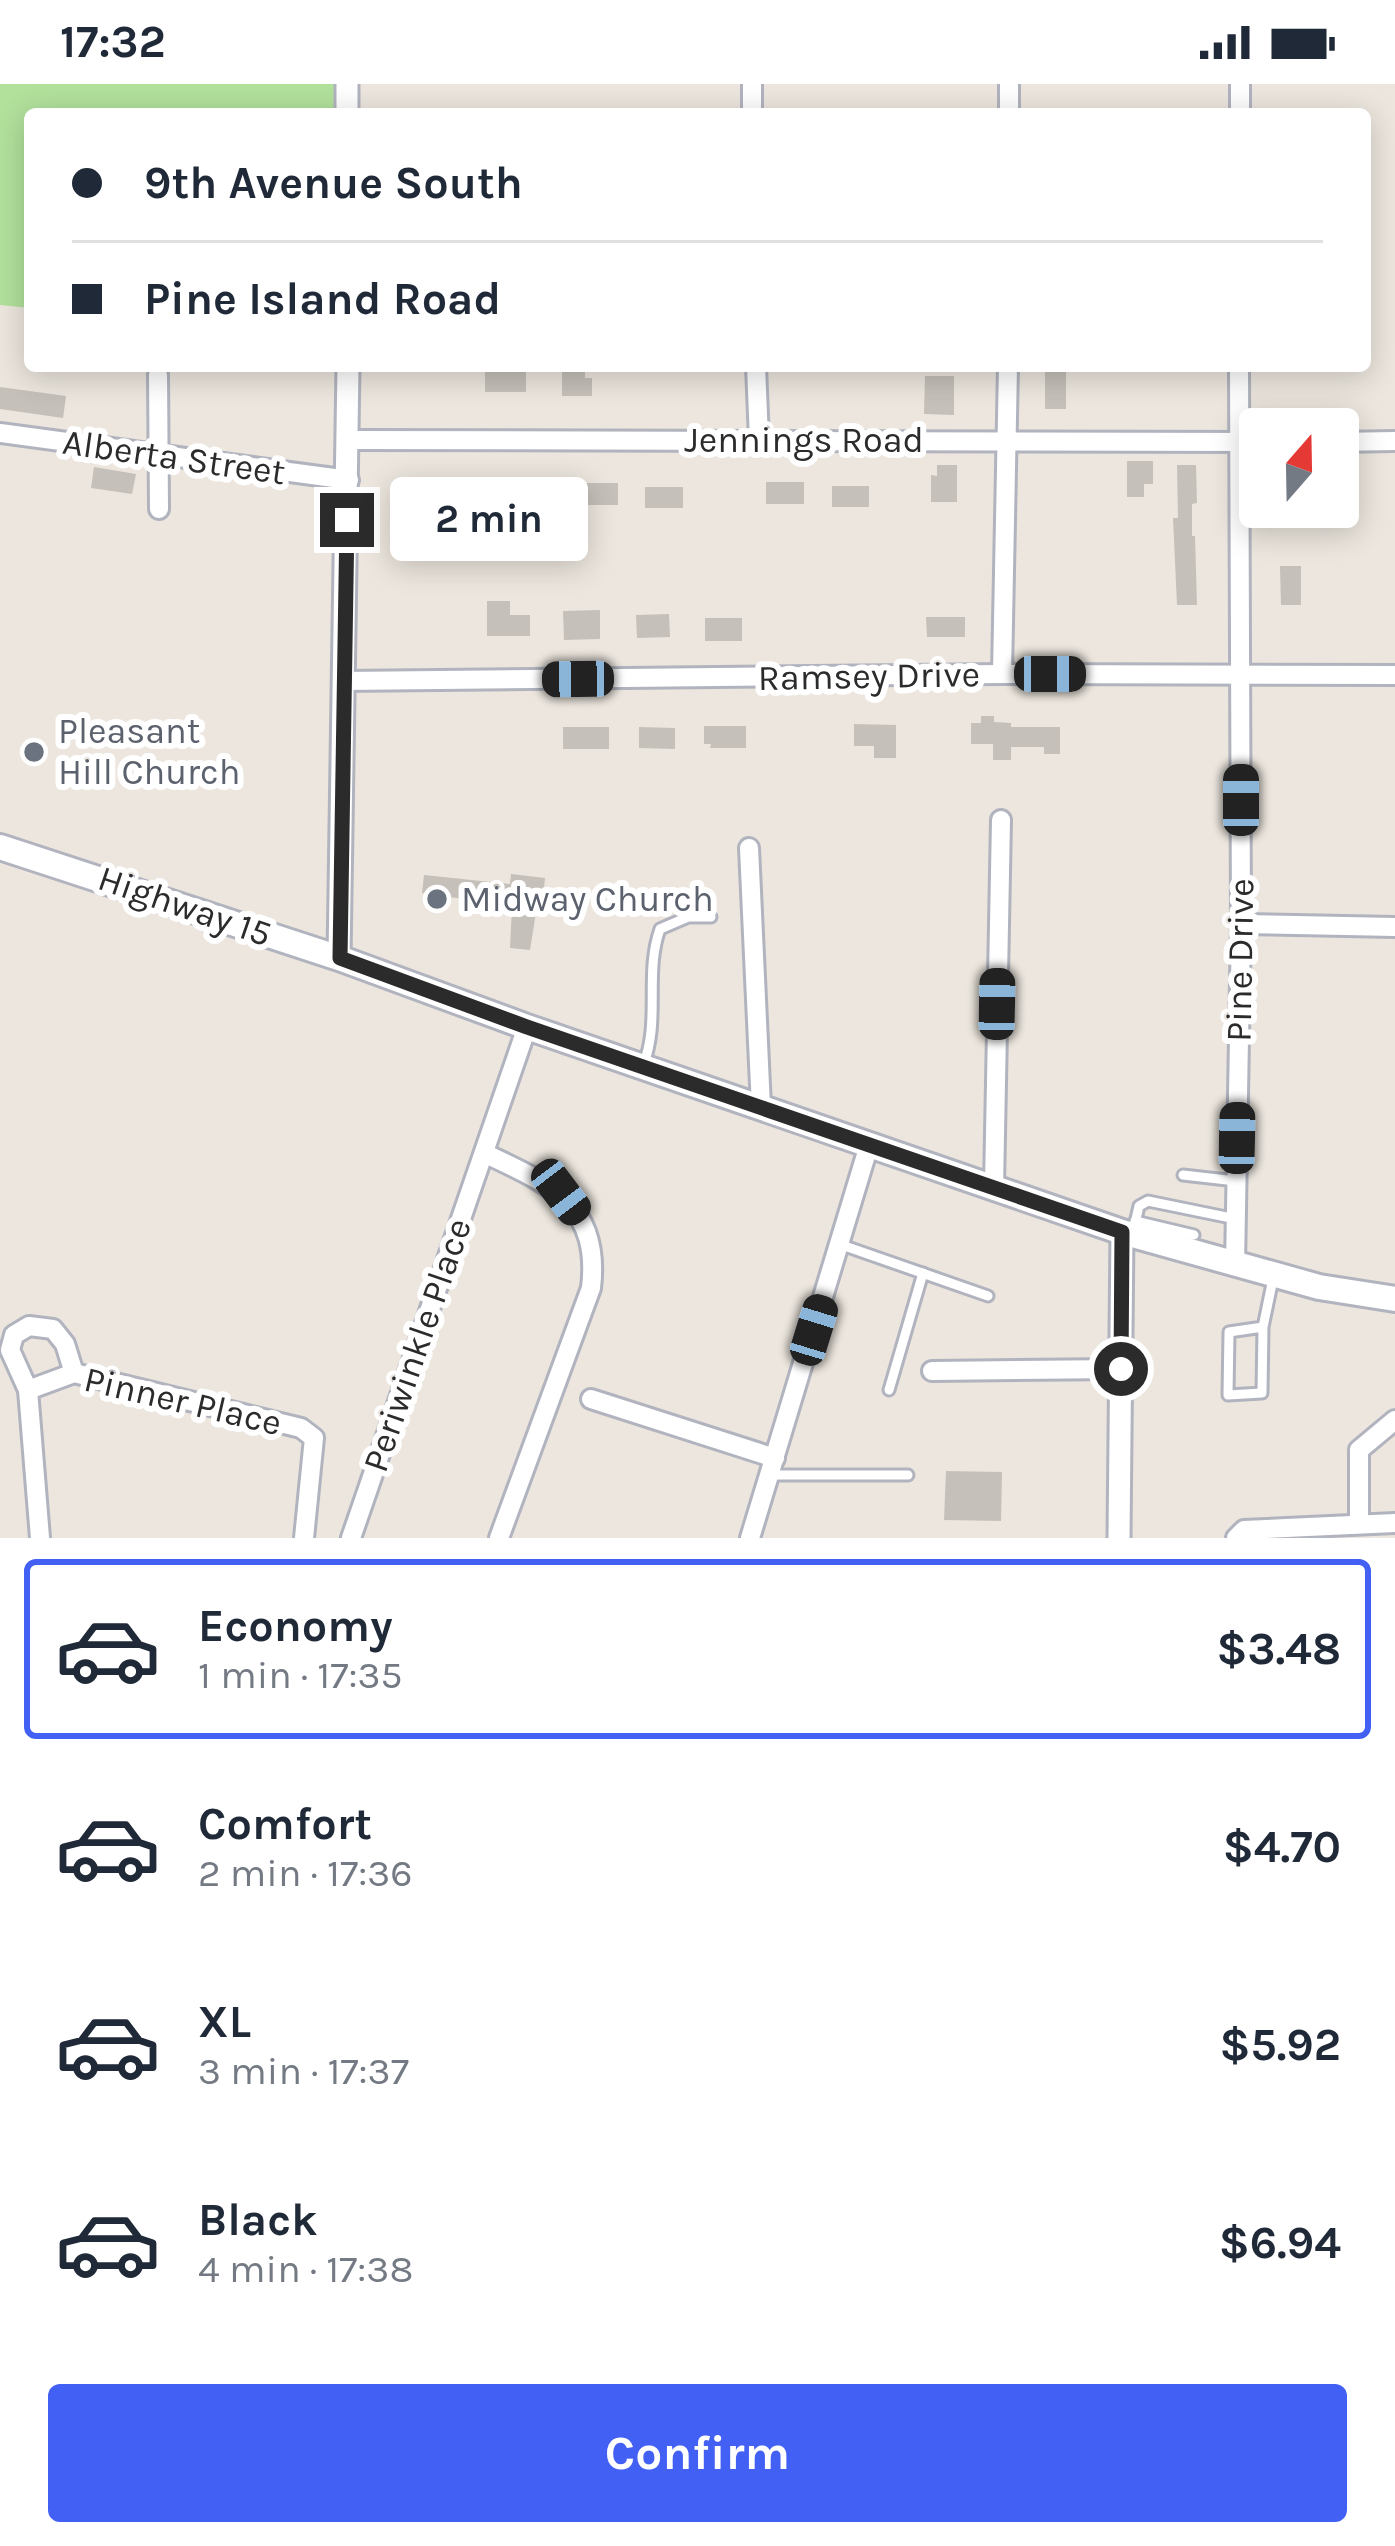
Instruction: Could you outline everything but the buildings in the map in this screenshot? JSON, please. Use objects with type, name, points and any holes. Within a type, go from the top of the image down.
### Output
[{"type":"main road","name":"Highway 15","points":[[0,847],[340,958],[994,1187],[1130,1230],[1193,1244],[1235,1266],[1395,1299]]},
{"type":"street","points":[[340,958],[348,372]]},
{"type":"street","points":[[756,372],[759,440]]},
{"type":"street","points":[[1002,674],[1008,372]]},
{"type":"street","name":"Pine Drive","points":[[1239,372],[1239,408]]},
{"type":"street","points":[[158,375],[159,509]]},
{"type":"street","name":"Alberta Street","points":[[0,433],[349,480]]},
{"type":"street","name":"Jennings Road","points":[[347,440],[1239,442]]},
{"type":"street","points":[[1359,442],[1395,442]]},
{"type":"street","name":"Pine Drive","points":[[1235,1266],[1241,924],[1240,528]]},
{"type":"street","name":"Ramsey Drive","points":[[343,682],[1002,674],[1395,675]]},
{"type":"street","points":[[994,1187],[1001,820]]},
{"type":"street","points":[[749,848],[761,1107]]},
{"type":"street","points":[[1241,924],[1395,927]]},
{"type":"street","name":"Periwinkle Place","points":[[351,1538],[527,1027]]},
{"type":"street","points":[[750,1538],[869,1145]]},
{"type":"street","points":[[484,1153],[561,1192],[591,1239],[595,1259],[591,1288],[499,1538]]},
{"type":"street","points":[[1119,1538],[1121,1369],[1130,1230]]},
{"type":"street","points":[[28,1390],[10,1350],[14,1335],[29,1326],[52,1329],[65,1343],[74,1372]]},
{"type":"street","points":[[932,1371],[1121,1369]]},
{"type":"street","name":"Pinner Place","points":[[40,1538],[28,1390],[74,1372],[301,1428],[314,1438],[304,1538]]},
{"type":"street","points":[[591,1399],[772,1467]]},
{"type":"street","points":[[1359,1524],[1359,1450],[1395,1420]]},
{"type":"street","points":[[1236,1538],[1244,1530],[1395,1523]]},
{"type":"lane","points":[[643,1066],[653,1041],[653,949],[660,929],[688,917],[711,917]]},
{"type":"lane","points":[[1183,1175],[1237,1180]]},
{"type":"lane","points":[[1130,1230],[1139,1207],[1148,1201],[1236,1219]]},
{"type":"lane","points":[[1193,1244],[1197,1211]]},
{"type":"lane","points":[[839,1244],[988,1296]]},
{"type":"lane","points":[[890,1390],[923,1274]]},
{"type":"lane","points":[[1263,1327],[1229,1332],[1228,1396],[1262,1393],[1263,1327],[1273,1275]]},
{"type":"lane","points":[[772,1467],[908,1475]]},
{"type":"green space","points":[[0,84],[347,84],[347,108],[24,108],[24,307],[0,305]]},
{"type":"place","name":"Pleasant Hill Church","points":[[34,752]]},
{"type":"place","name":"Midway Church","points":[[437,899]]},
{"type":"route","points":[[347,520],[340,958],[1122,1232],[1121,1369]]}]
